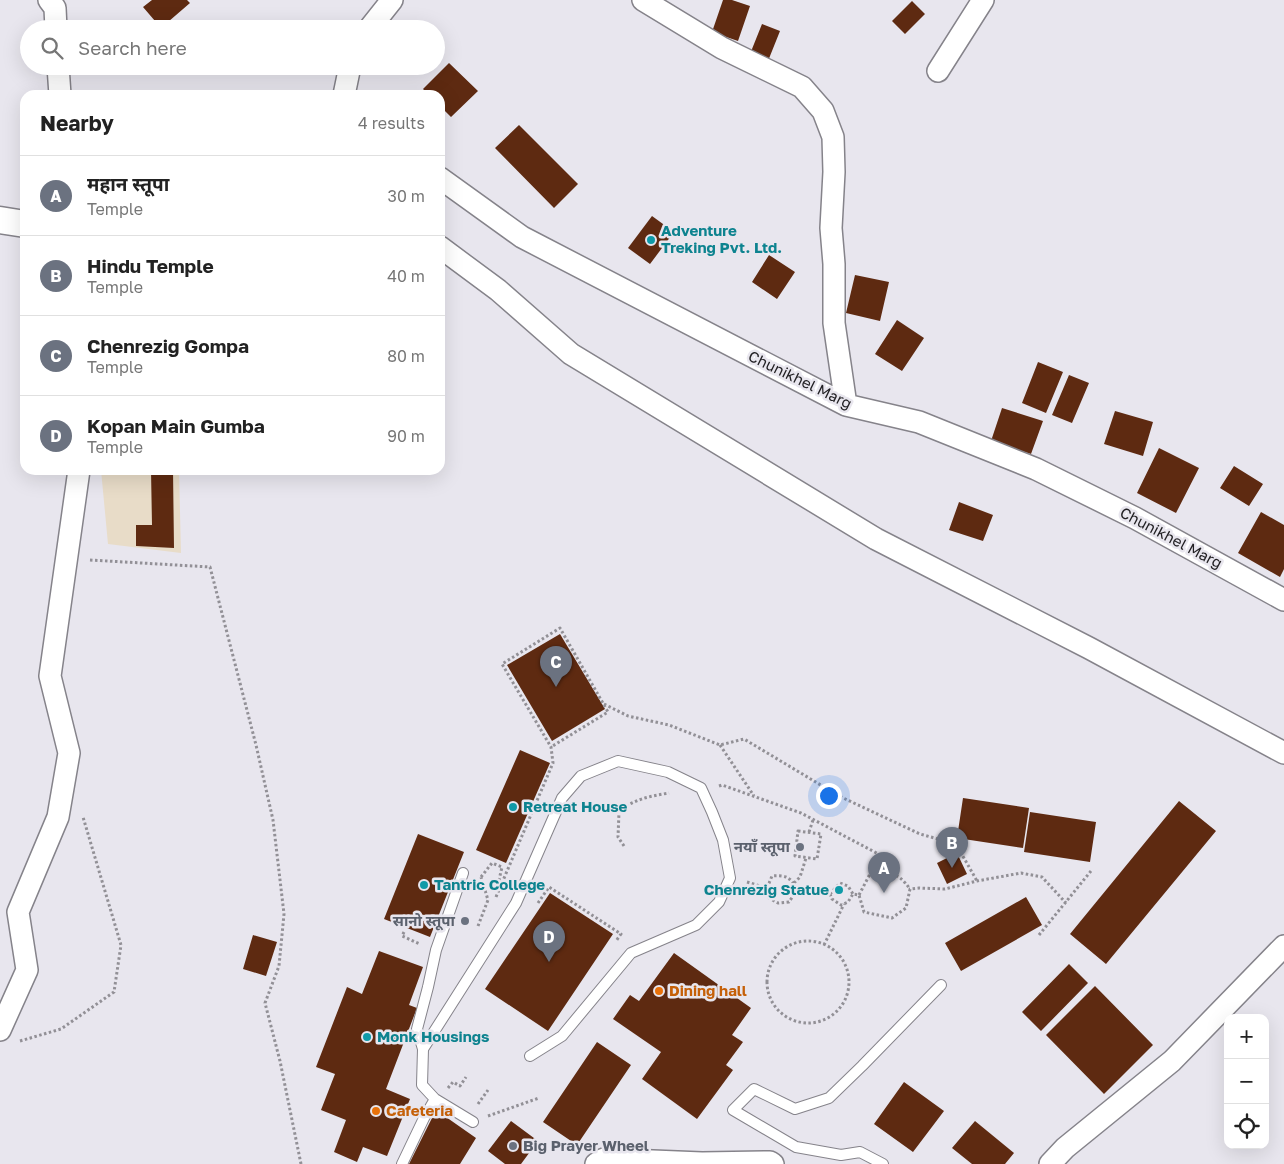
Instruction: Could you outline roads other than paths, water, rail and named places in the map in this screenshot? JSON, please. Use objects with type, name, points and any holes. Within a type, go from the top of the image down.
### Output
[{"type":"street","points":[[49,0],[55,8],[56,20]]},
{"type":"street","points":[[375,20],[392,0]]},
{"type":"street","points":[[644,0],[722,48],[802,87],[823,111],[833,137],[834,172],[831,228],[834,264],[834,323],[846,406]]},
{"type":"street","points":[[938,71],[983,0]]},
{"type":"street","points":[[59,75],[60,90]]},
{"type":"street","points":[[345,90],[348,75]]},
{"type":"street","name":"Chunikhel Marg","points":[[445,182],[522,237],[846,406],[919,422],[1036,470],[1135,518],[1284,600]]},
{"type":"street","points":[[0,220],[20,223]]},
{"type":"street","points":[[445,251],[498,290],[571,354],[876,539],[1089,648],[1284,753]]},
{"type":"street","points":[[0,1030],[27,970],[18,912],[58,817],[68,753],[50,676],[78,475]]},
{"type":"street","points":[[1050,1164],[1065,1148],[1172,1062],[1284,946]]},
{"type":"street","points":[[596,1164],[604,1159],[702,1163],[770,1162],[773,1164]]},
{"type":"lane","points":[[423,1049],[516,903],[562,798],[581,776],[618,761],[668,772],[700,788],[724,840],[730,878],[719,902],[696,925],[631,953],[562,1036],[530,1056]]},
{"type":"lane","points":[[463,873],[436,950],[417,1029],[423,1049],[422,1085],[435,1099],[473,1122]]},
{"type":"lane","points":[[883,1164],[860,1152],[838,1159],[796,1147],[733,1110],[754,1089],[794,1109],[829,1098],[941,985]]},
{"type":"lane","points":[[402,1164],[435,1099]]},
{"type":"place","name":"Adventure Treking Pvt. Ltd.","points":[[651,240]]},
{"type":"place","name":"Chenrezig Gompa","points":[[556,687]]},
{"type":"place","name":"Retreat House","points":[[513,807]]},
{"type":"place","name":"नयाँ स्तूपा","points":[[800,847]]},
{"type":"place","name":"Hindu Temple","points":[[952,868]]},
{"type":"place","name":"Tantric College","points":[[424,885]]},
{"type":"place","name":"Chenrezig Statue","points":[[839,890]]},
{"type":"place","name":"महान स्तूपा","points":[[884,893]]},
{"type":"place","name":"सानो स्तूपा","points":[[465,921]]},
{"type":"place","name":"Kopan Main Gumba","points":[[549,962]]},
{"type":"place","name":"Dining hall","points":[[659,991]]},
{"type":"place","name":"Monk Housings","points":[[367,1037]]},
{"type":"place","name":"Cafeteria","points":[[376,1111]]},
{"type":"place","name":"Big Prayer Wheel","points":[[513,1146]]}]
